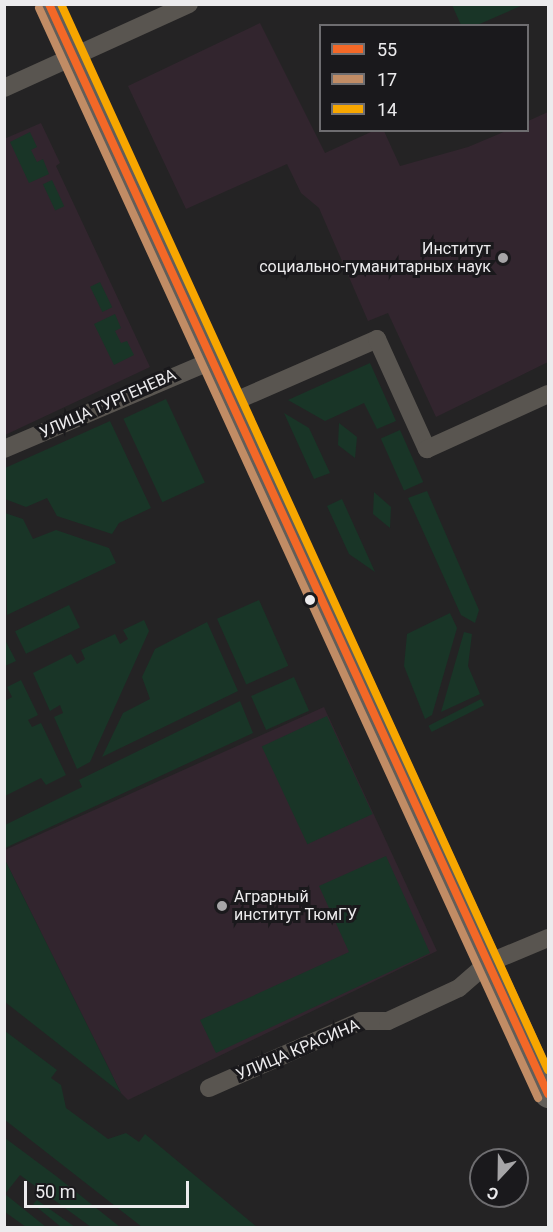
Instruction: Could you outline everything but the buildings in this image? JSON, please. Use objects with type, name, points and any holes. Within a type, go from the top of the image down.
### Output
[{"type":"main road","points":[[49,4],[549,1094]]},
{"type":"street","points":[[4,88],[189,4]]},
{"type":"street","points":[[233,402],[377,339],[427,449],[549,394]]},
{"type":"street","name":"УЛИЦА ТУРГЕНЕВА","points":[[4,449],[211,361]]},
{"type":"street","name":"УЛИЦА КРАСИНА","points":[[209,1088],[361,1021],[388,1021],[459,988],[488,963],[549,938]]},
{"type":"shaded area","points":[[260,23],[325,153],[371,132],[384,132],[400,166],[468,147],[504,132],[529,132],[529,121],[548,112],[548,362],[436,417],[388,313],[368,321],[319,208],[301,193],[287,164],[186,209],[128,86]]},
{"type":"shaded area","points":[[41,123],[60,163],[56,166],[150,367],[5,435],[4,139]]},
{"type":"shaded area","name":"Аграрный институт ТюмГУ","points":[[324,707],[437,951],[128,1100],[121,1093],[5,860],[5,850]]},
{"type":"green space","points":[[452,5],[523,5],[480,24],[461,24]]},
{"type":"green space","points":[[30,132],[37,147],[31,150],[37,162],[43,159],[49,174],[29,183],[10,142]]},
{"type":"green space","points":[[52,180],[64,206],[55,211],[43,184]]},
{"type":"green space","points":[[100,282],[112,307],[102,312],[90,287]]},
{"type":"green space","points":[[115,314],[121,328],[115,331],[121,343],[127,341],[134,355],[114,365],[94,324]]},
{"type":"green space","points":[[370,363],[396,421],[377,429],[364,403],[325,421],[288,400]]},
{"type":"green space","points":[[166,399],[205,482],[162,502],[123,419]]},
{"type":"green space","points":[[284,413],[309,428],[330,473],[314,479]]},
{"type":"green space","points":[[110,421],[151,508],[119,523],[112,534],[57,516],[47,498],[26,507],[5,499],[5,468]]},
{"type":"green space","points":[[339,423],[357,437],[355,458],[338,445]]},
{"type":"green space","points":[[400,430],[423,482],[404,491],[381,439]]},
{"type":"green space","points":[[427,491],[479,610],[475,623],[461,615],[408,498]]},
{"type":"green space","points":[[374,492],[391,507],[390,528],[373,514]]},
{"type":"green space","points":[[342,499],[375,572],[349,554],[327,506]]},
{"type":"green space","points":[[5,513],[23,519],[33,539],[56,530],[109,548],[116,563],[7,615]]},
{"type":"green space","points":[[259,600],[288,666],[246,684],[217,619]]},
{"type":"green space","points":[[69,605],[80,627],[26,654],[15,631]]},
{"type":"green space","points":[[450,613],[457,628],[432,715],[425,719],[404,666],[407,634]]},
{"type":"green space","points":[[144,620],[149,631],[90,762],[77,769],[54,717],[63,713],[60,705],[50,711],[33,673],[71,654],[77,664],[85,659],[81,650],[115,634],[120,644],[128,639],[123,630]]},
{"type":"green space","points":[[207,622],[238,691],[102,757],[123,713],[150,699],[142,677],[155,649]]},
{"type":"green space","points":[[464,632],[472,634],[468,666],[480,694],[441,712]]},
{"type":"green space","points":[[4,638],[16,661],[5,666],[4,666]]},
{"type":"green space","points":[[294,677],[309,711],[266,730],[251,696]]},
{"type":"green space","points":[[21,680],[38,715],[28,720],[32,727],[41,723],[66,775],[46,785],[41,778],[5,796],[5,701],[12,697],[7,687]]},
{"type":"green space","points":[[481,699],[484,705],[432,732],[428,726]]},
{"type":"green space","points":[[240,701],[253,733],[5,848],[5,825],[82,787],[79,780]]},
{"type":"green space","points":[[327,716],[373,814],[307,844],[262,746]]},
{"type":"green space","points":[[386,856],[430,953],[216,1053],[200,1020],[349,952],[319,886]]},
{"type":"green space","points":[[5,860],[121,1093],[5,1002]]},
{"type":"green space","points":[[5,1031],[57,1070],[51,1078],[61,1085],[66,1108],[108,1139],[126,1133],[139,1142],[145,1134],[257,1227],[142,1227],[5,1120]]},
{"type":"green space","points":[[5,1138],[120,1227],[91,1227],[20,1175],[5,1194]]},
{"type":"green space","points":[[5,1194],[46,1227],[26,1227],[5,1212]]},
{"type":"green space","points":[[37,1200],[75,1227],[61,1227],[33,1204]]},
{"type":"transit line","name":"55","points":[[49,4],[548,1094]]},
{"type":"transit line","name":"14","points":[[61,4],[548,1070]]},
{"type":"transit line","name":"17","points":[[39,8],[538,1098]]},
{"type":"place","name":"Институт социально-гуманитарных наук","points":[[503,258]]},
{"type":"place","name":"Аграрный институт ТюмГУ","points":[[222,906]]}]
